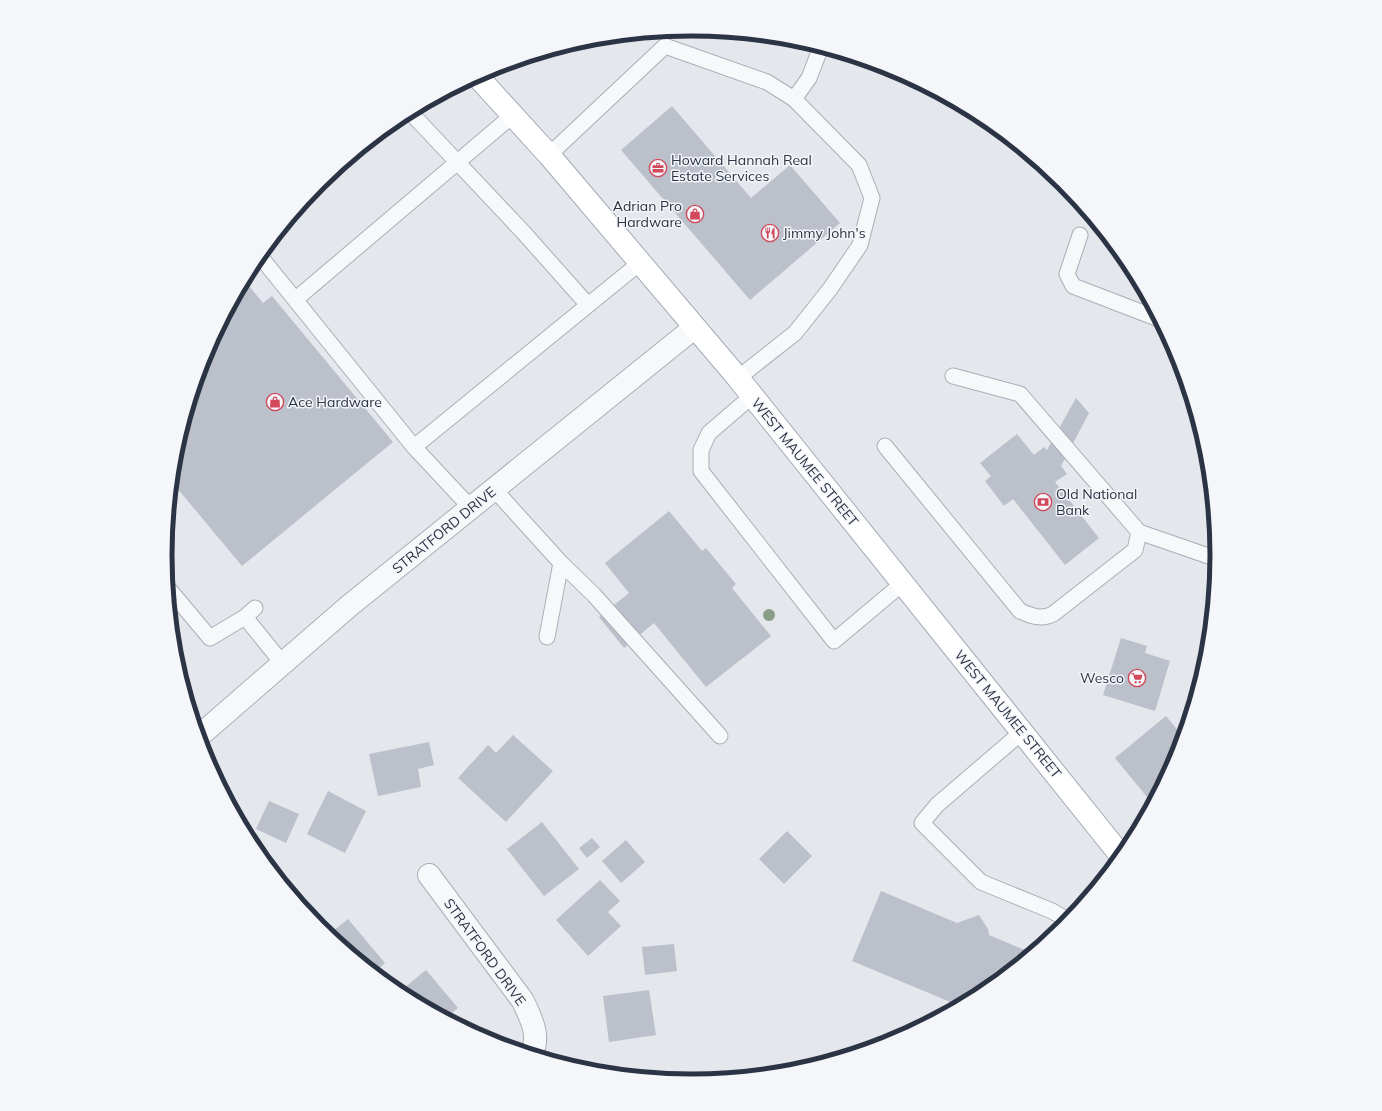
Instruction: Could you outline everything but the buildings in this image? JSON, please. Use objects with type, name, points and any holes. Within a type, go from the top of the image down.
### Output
[{"type":"main road","name":"WEST MAUMEE STREET","points":[[481,81],[549,154],[641,262],[694,328],[738,378],[1118,852]]},
{"type":"street","name":"STRATFORD DRIVE","points":[[203,733],[350,606],[694,328]]},
{"type":"street","name":"STRATFORD DRIVE","points":[[429,875],[523,1001],[534,1023],[536,1045],[534,1050]]},
{"type":"lane","points":[[549,154],[665,46],[767,82],[794,99],[859,165],[872,198],[860,245],[830,289],[795,333],[738,378]]},
{"type":"lane","points":[[794,99],[809,78],[819,53]]},
{"type":"lane","points":[[296,299],[513,115]]},
{"type":"lane","points":[[414,116],[524,233],[588,305]]},
{"type":"lane","points":[[1080,234],[1067,274],[1073,286],[1152,316]]},
{"type":"lane","points":[[264,260],[414,447],[470,508]]},
{"type":"lane","points":[[414,447],[641,262]]},
{"type":"lane","points":[[953,376],[1020,394],[1139,532],[1210,557]]},
{"type":"lane","points":[[752,396],[709,433],[701,450],[701,471],[834,641],[903,583]]},
{"type":"lane","points":[[884,446],[1020,611],[1034,616],[1045,618],[1053,614],[1135,550],[1139,532]]},
{"type":"lane","points":[[494,489],[561,563],[594,595],[720,736]]},
{"type":"lane","points":[[547,637],[561,563]]},
{"type":"lane","points":[[173,595],[210,638],[250,612],[283,664]]},
{"type":"lane","points":[[1022,732],[937,805],[922,823],[981,882],[1052,911],[1063,918]]},
{"type":"place","name":"Howard Hannah Real Estate Services","points":[[658,168]]},
{"type":"place","name":"Adrian Pro Hardware","points":[[695,214]]},
{"type":"place","name":"Jimmy John's","points":[[770,233]]},
{"type":"place","name":"Ace Hardware","points":[[275,402]]},
{"type":"place","name":"Old National Bank","points":[[1043,502]]},
{"type":"place","name":"Wesco","points":[[1137,678]]}]
